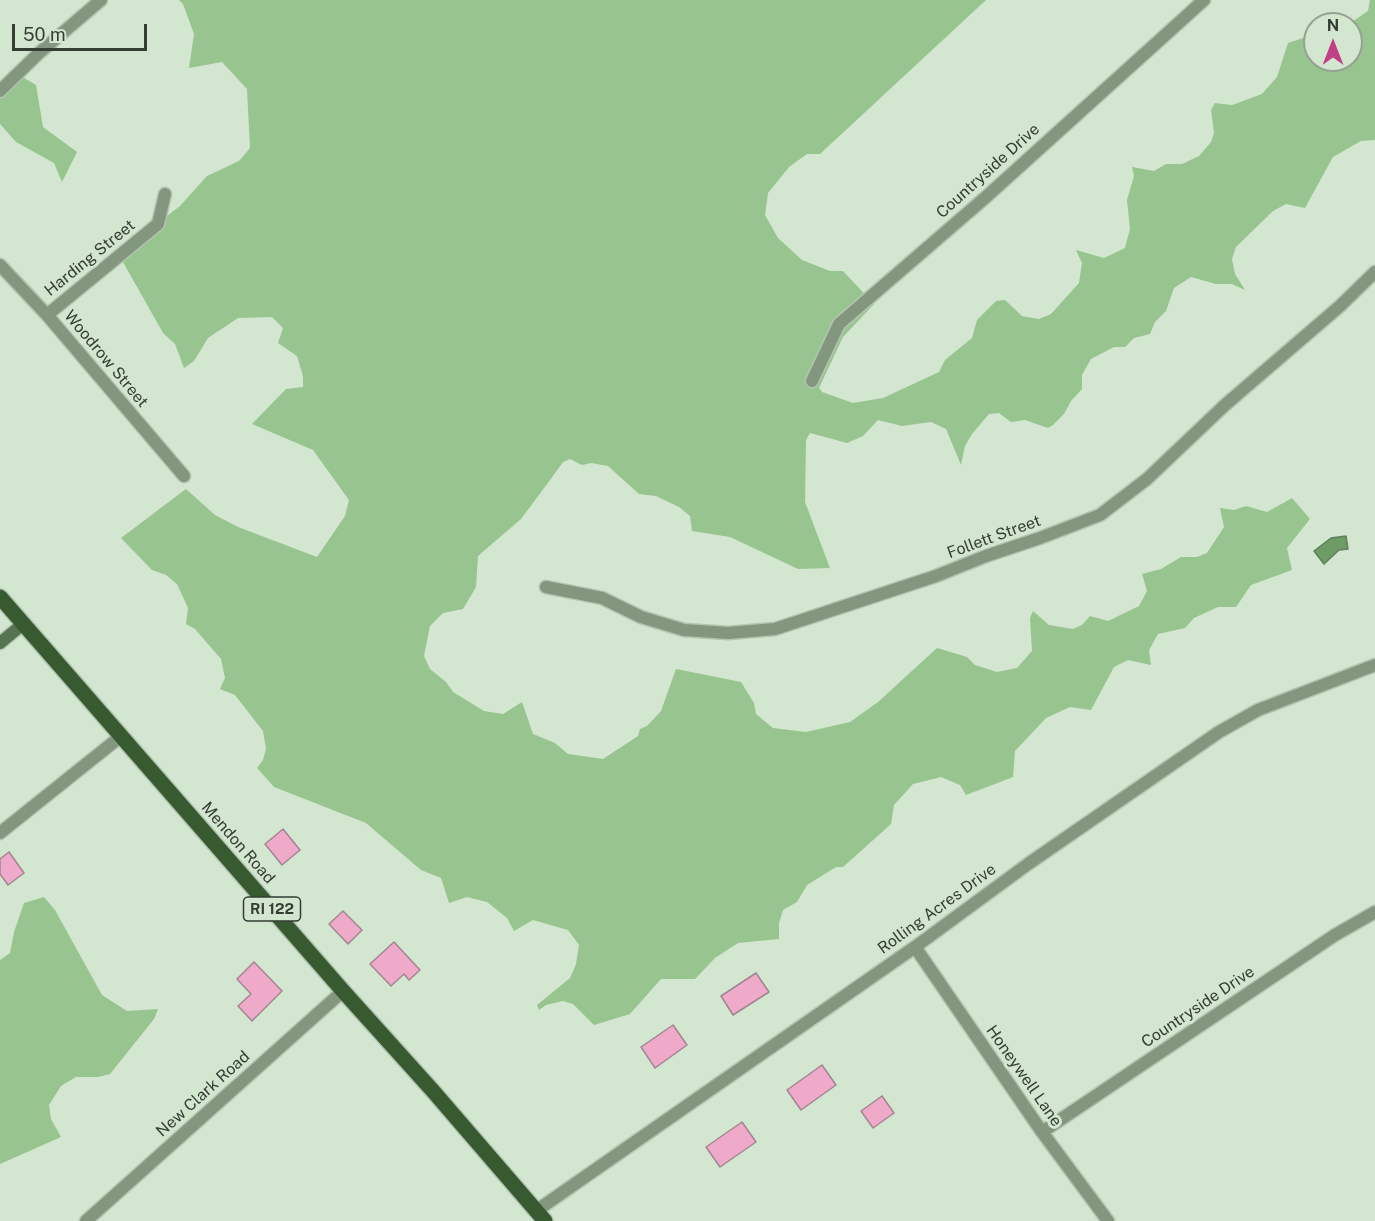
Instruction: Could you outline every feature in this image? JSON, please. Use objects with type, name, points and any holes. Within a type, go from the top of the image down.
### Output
[{"type":"main road","name":"Mendon Road","points":[[0,597],[540,1216]]},
{"type":"street","points":[[0,91],[39,53],[101,0]]},
{"type":"street","name":"Countryside Drive","points":[[812,381],[839,324],[986,197],[1204,0]]},
{"type":"street","name":"Harding Street","points":[[47,315],[158,224],[165,194]]},
{"type":"street","name":"Woodrow Street","points":[[0,265],[47,315],[184,476]]},
{"type":"street","name":"Follett Street","points":[[546,587],[602,598],[641,617],[684,630],[728,633],[775,629],[936,576],[1040,538],[1100,515],[1147,479],[1225,405],[1340,306],[1375,272]]},
{"type":"street","points":[[0,643],[23,624]]},
{"type":"street","name":"Rolling Acres Drive","points":[[540,1216],[1028,864],[1219,732],[1258,710],[1375,665]]},
{"type":"street","points":[[0,833],[120,737]]},
{"type":"street","name":"Countryside Drive","points":[[1042,1132],[1335,935],[1375,912]]},
{"type":"street","name":"Honeywell Lane","points":[[915,947],[1042,1132],[1108,1221]]},
{"type":"street","name":"New Clark Road","points":[[86,1221],[343,991]]},
{"type":"shaded area","points":[[179,0],[986,0],[820,154],[807,154],[789,167],[768,193],[765,215],[778,238],[802,260],[830,271],[843,271],[874,304],[843,337],[819,388],[822,392],[853,403],[883,398],[939,372],[945,360],[972,338],[977,320],[996,301],[1005,300],[1022,316],[1039,319],[1051,314],[1079,283],[1082,263],[1076,250],[1104,258],[1125,248],[1130,229],[1127,200],[1134,176],[1132,167],[1154,171],[1166,164],[1182,164],[1199,156],[1211,142],[1214,133],[1211,110],[1215,103],[1232,105],[1262,94],[1277,77],[1288,43],[1303,38],[1303,72],[1363,72],[1363,14],[1368,11],[1370,0],[1375,0],[1375,140],[1361,141],[1333,157],[1305,208],[1286,204],[1273,211],[1236,247],[1232,259],[1235,274],[1245,290],[1232,284],[1216,284],[1191,277],[1174,288],[1166,311],[1155,322],[1150,334],[1134,338],[1125,347],[1114,347],[1091,359],[1082,375],[1082,389],[1053,425],[1048,428],[1025,420],[1011,422],[999,413],[989,414],[965,446],[961,465],[946,429],[931,422],[902,426],[878,420],[863,436],[847,443],[810,433],[806,440],[805,502],[830,568],[798,569],[730,537],[692,531],[690,516],[679,507],[656,496],[639,494],[608,466],[591,463],[582,465],[570,459],[563,462],[521,519],[478,556],[476,587],[463,609],[443,613],[430,626],[424,656],[430,669],[446,682],[453,692],[484,711],[503,714],[522,702],[533,734],[555,743],[568,754],[603,759],[638,736],[640,729],[647,726],[661,711],[676,669],[741,682],[754,703],[756,714],[773,728],[806,732],[850,722],[878,702],[937,648],[967,657],[975,665],[997,672],[1017,668],[1032,651],[1030,618],[1033,611],[1049,625],[1073,629],[1082,625],[1090,616],[1108,621],[1139,606],[1147,591],[1142,574],[1161,569],[1181,557],[1197,557],[1207,553],[1224,527],[1220,508],[1234,510],[1246,506],[1267,512],[1292,498],[1310,519],[1287,548],[1292,570],[1251,585],[1236,607],[1218,607],[1194,618],[1185,628],[1158,634],[1149,650],[1151,665],[1128,660],[1114,667],[1091,710],[1070,707],[1046,718],[1015,751],[1013,777],[966,795],[960,785],[941,777],[913,784],[894,805],[891,824],[843,867],[836,867],[807,885],[797,902],[783,910],[779,923],[779,939],[738,943],[715,958],[695,979],[661,979],[630,1014],[594,1025],[573,1004],[563,1001],[546,1005],[539,1010],[537,1005],[570,978],[576,964],[579,945],[568,930],[533,920],[514,931],[507,918],[487,902],[467,897],[449,903],[441,878],[421,870],[366,823],[274,787],[257,768],[263,760],[266,749],[263,731],[235,695],[220,689],[225,678],[221,659],[195,629],[186,624],[188,608],[177,584],[166,575],[152,570],[121,538],[186,489],[215,515],[238,527],[317,557],[345,516],[349,500],[313,450],[252,424],[286,389],[303,387],[303,376],[297,356],[278,343],[283,328],[272,317],[238,318],[208,338],[194,361],[184,368],[175,344],[163,333],[123,262],[132,243],[180,206],[207,176],[239,161],[250,148],[247,89],[222,62],[189,68],[194,34],[183,4]]},
{"type":"shaded area","points":[[19,75],[36,85],[43,127],[77,152],[62,182],[54,163],[16,142],[0,124],[0,94]]},
{"type":"shaded area","points":[[1346,536],[1348,549],[1339,550],[1324,564],[1314,551],[1331,538]]},
{"type":"shaded area","points":[[44,897],[55,910],[102,995],[127,1011],[158,1009],[154,1019],[110,1074],[98,1077],[76,1077],[61,1086],[49,1105],[51,1119],[61,1137],[0,1164],[0,960],[10,953],[14,932],[24,903]]},
{"type":"building","points":[[283,829],[300,850],[282,865],[265,844]]},
{"type":"building","points":[[9,852],[24,873],[8,885],[0,874],[0,859]]},
{"type":"building","points":[[343,911],[362,930],[348,944],[329,924]]},
{"type":"building","points":[[394,942],[420,970],[409,980],[404,974],[391,986],[370,964]]},
{"type":"building","points":[[254,962],[282,991],[252,1021],[238,1006],[251,994],[237,979]]},
{"type":"building","points":[[756,973],[769,992],[733,1015],[721,996]]},
{"type":"building","points":[[673,1025],[687,1045],[655,1068],[641,1047]]},
{"type":"building","points":[[822,1065],[836,1085],[801,1110],[787,1090]]},
{"type":"building","points":[[882,1096],[894,1113],[873,1128],[861,1111]]},
{"type":"building","points":[[742,1122],[756,1142],[720,1167],[706,1147]]}]
